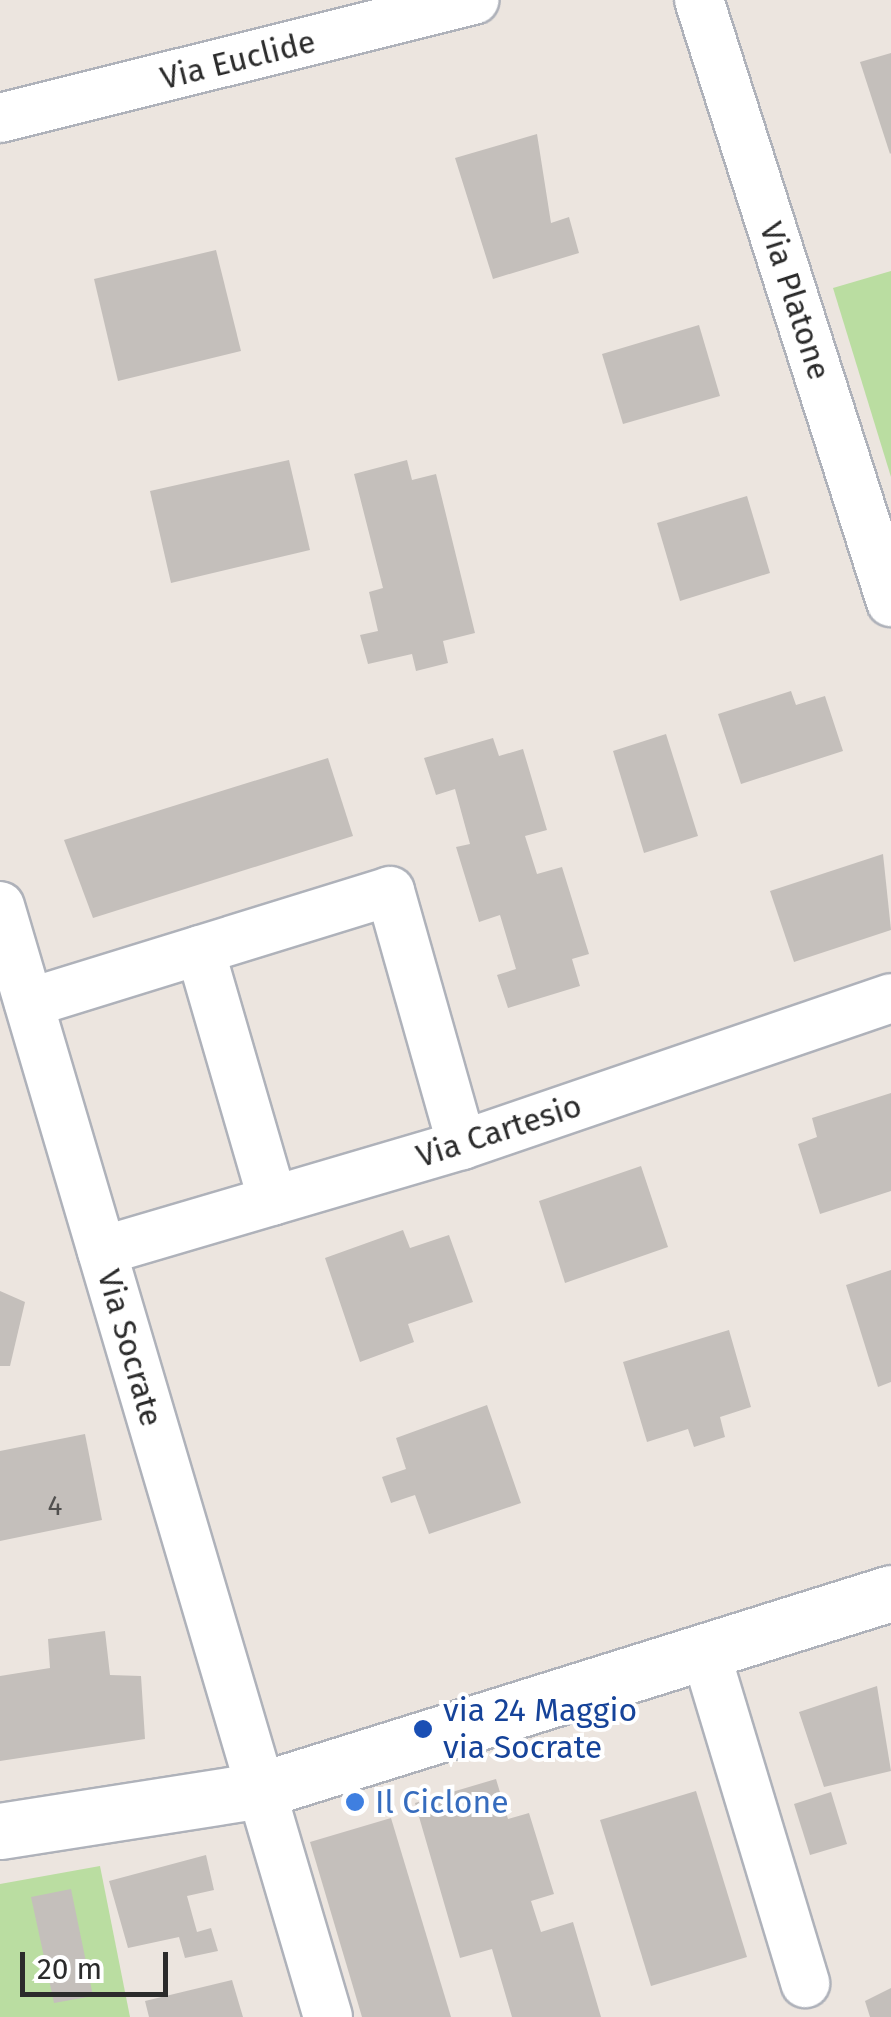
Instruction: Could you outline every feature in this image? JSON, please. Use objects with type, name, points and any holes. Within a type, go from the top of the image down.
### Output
[{"type":"street","name":"Via Euclide","points":[[0,118],[475,0]]},
{"type":"street","name":"Via Platone","points":[[699,0],[891,602]]},
{"type":"street","points":[[29,1002],[390,891],[462,1146]]},
{"type":"street","name":"Via Socrate","points":[[0,906],[328,2017]]},
{"type":"street","points":[[200,950],[273,1201]]},
{"type":"street","name":"Via Cartesio","points":[[102,1251],[462,1146],[891,998]]},
{"type":"street","points":[[0,1832],[262,1790],[891,1592]]},
{"type":"street","points":[[705,1651],[806,1982]]},
{"type":"green space","points":[[891,271],[891,477],[833,288]]},
{"type":"green space","points":[[100,1866],[130,2017],[0,2017],[0,1884]]},
{"type":"building","points":[[891,53],[891,153],[890,154],[860,62]]},
{"type":"building","points":[[537,134],[551,223],[569,217],[579,253],[493,279],[455,158]]},
{"type":"building","points":[[216,250],[241,351],[118,381],[94,279]]},
{"type":"building","points":[[699,325],[720,396],[623,424],[602,354]]},
{"type":"building","points":[[289,460],[310,550],[171,583],[150,491]]},
{"type":"building","points":[[407,460],[412,480],[436,474],[475,633],[443,641],[448,663],[416,671],[412,654],[368,664],[360,635],[378,631],[369,592],[383,588],[354,474]]},
{"type":"building","points":[[747,496],[770,573],[680,601],[657,523]]},
{"type":"building","points":[[791,691],[796,705],[825,696],[843,751],[741,784],[718,714]]},
{"type":"building","points":[[666,734],[698,836],[644,853],[613,751]]},
{"type":"building","points":[[493,738],[499,756],[523,749],[547,830],[525,836],[537,874],[562,867],[589,954],[572,959],[580,986],[508,1008],[497,975],[516,969],[500,915],[479,922],[456,847],[470,844],[455,789],[436,795],[424,758]]},
{"type":"building","points":[[328,758],[353,836],[93,918],[64,840]]},
{"type":"building","points":[[883,854],[891,930],[794,962],[770,891]]},
{"type":"building","points":[[891,1093],[891,1191],[820,1214],[798,1144],[817,1137],[812,1118]]},
{"type":"building","points":[[641,1166],[668,1247],[565,1283],[539,1201]]},
{"type":"building","points":[[403,1230],[410,1248],[449,1235],[473,1302],[408,1324],[414,1342],[360,1362],[325,1258]]},
{"type":"building","points":[[891,1270],[891,1382],[878,1387],[846,1285]]},
{"type":"building","points":[[0,1291],[25,1302],[10,1366],[0,1366]]},
{"type":"building","points":[[729,1330],[751,1407],[720,1417],[725,1437],[694,1447],[688,1429],[647,1442],[623,1362]]},
{"type":"building","points":[[487,1405],[521,1503],[429,1534],[415,1495],[391,1503],[382,1477],[406,1469],[396,1438]]},
{"type":"building","points":[[85,1434],[102,1520],[0,1541],[0,1451]]},
{"type":"building","points":[[105,1631],[110,1675],[141,1676],[145,1739],[0,1761],[0,1676],[50,1668],[48,1639]]},
{"type":"building","points":[[877,1686],[891,1771],[824,1787],[799,1712]]},
{"type":"building","points":[[496,1779],[508,1819],[529,1813],[554,1894],[531,1901],[541,1932],[573,1922],[601,2017],[512,2017],[492,1949],[460,1958],[415,1803]]},
{"type":"building","points":[[696,1791],[747,1957],[651,1986],[600,1820]]},
{"type":"building","points":[[831,1792],[847,1844],[810,1855],[794,1804]]},
{"type":"building","points":[[391,1818],[451,2017],[362,2017],[310,1842]]},
{"type":"building","points":[[206,1855],[214,1890],[187,1896],[197,1932],[211,1928],[218,1951],[185,1958],[179,1937],[128,1948],[109,1881]]},
{"type":"building","points":[[71,1889],[93,1996],[54,2003],[31,1897]]},
{"type":"building","points":[[232,1980],[243,2017],[149,2017],[145,2001]]},
{"type":"building","points":[[891,1988],[891,2017],[870,2017],[865,2001]]},
{"type":"place","name":"via 24 Maggio via Socrate","points":[[423,1729]]},
{"type":"place","name":"Il Ciclone","points":[[355,1802]]}]
